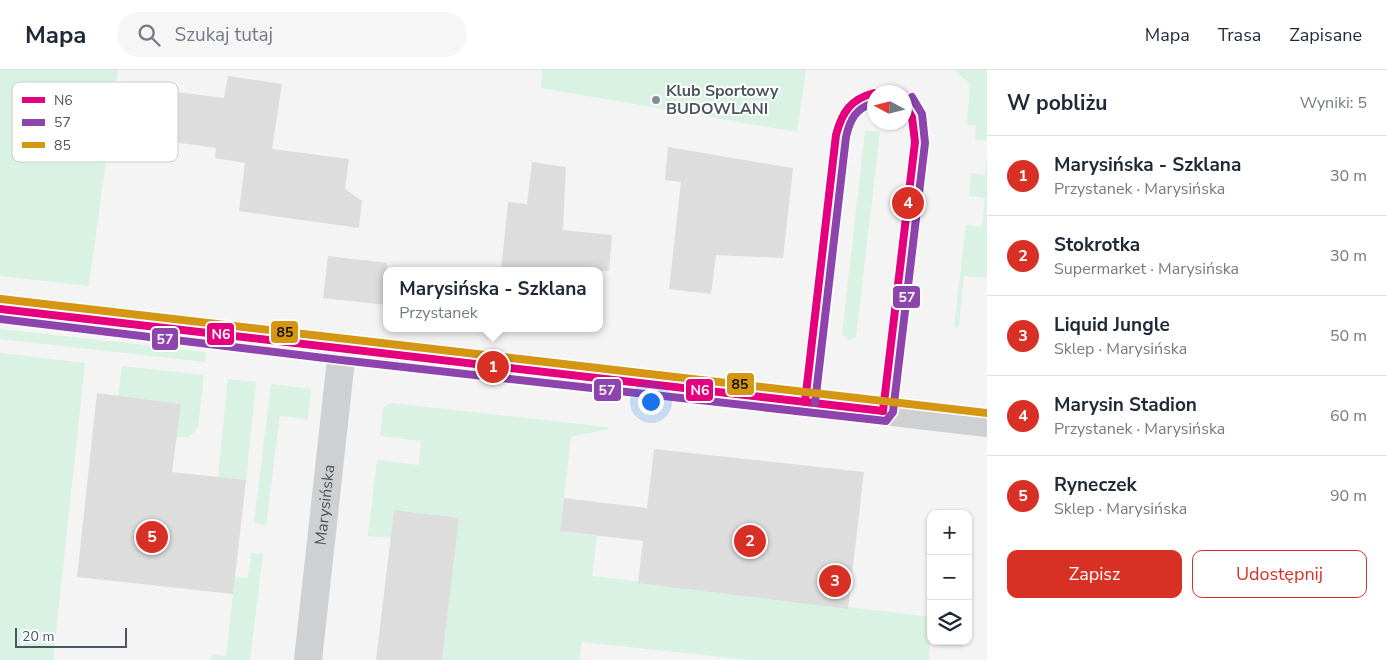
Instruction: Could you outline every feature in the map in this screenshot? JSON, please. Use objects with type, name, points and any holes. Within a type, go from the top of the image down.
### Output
[{"type":"street","points":[[0,308],[342,350],[987,423]]},
{"type":"street","name":"Marysińska","points":[[308,660],[342,350]]},
{"type":"green space","points":[[0,70],[118,70],[116,82],[12,82],[12,162],[106,162],[89,286],[0,276]]},
{"type":"green space","points":[[542,70],[806,70],[797,132],[541,88]]},
{"type":"green space","points":[[954,70],[987,70],[987,141],[975,140],[976,126],[967,125],[970,84]]},
{"type":"green space","points":[[865,131],[880,132],[856,337],[849,340],[842,335]]},
{"type":"green space","points":[[987,156],[987,278],[964,276],[959,327],[954,327],[966,225],[982,227],[985,198],[969,196],[971,173],[985,175]]},
{"type":"green space","points":[[0,329],[206,352],[205,362],[0,339]]},
{"type":"green space","points":[[0,353],[85,363],[53,660],[0,660]]},
{"type":"green space","points":[[122,366],[204,375],[198,427],[189,437],[177,437],[180,404],[118,396]]},
{"type":"green space","points":[[228,379],[256,382],[246,480],[218,477]]},
{"type":"green space","points":[[271,384],[311,389],[308,419],[280,416],[266,525],[254,523]]},
{"type":"green space","points":[[390,403],[608,427],[609,429],[571,437],[560,531],[597,536],[592,576],[927,617],[929,660],[750,660],[582,642],[579,659],[590,660],[442,660],[458,518],[394,510],[391,538],[368,536],[377,460],[419,465],[421,441],[380,436],[383,408]]},
{"type":"green space","points":[[251,553],[263,554],[250,660],[211,660],[212,654],[226,656],[235,577],[248,578]]},
{"type":"building","points":[[228,76],[282,84],[272,149],[349,159],[345,189],[362,201],[359,228],[239,211],[245,163],[215,158],[216,148],[178,143],[178,92],[224,98]]},
{"type":"building","points":[[668,147],[793,168],[783,258],[716,255],[711,294],[669,289],[681,182],[665,180]]},
{"type":"building","points":[[532,162],[566,167],[563,230],[612,235],[609,271],[603,271],[603,267],[501,267],[508,202],[527,204]]},
{"type":"building","points":[[328,256],[387,263],[387,267],[383,267],[383,305],[323,298]]},
{"type":"building","points":[[97,393],[181,404],[172,472],[246,480],[233,594],[77,577]]},
{"type":"building","points":[[654,449],[864,472],[848,609],[638,583],[643,541],[560,531],[564,498],[647,508]]},
{"type":"building","points":[[394,510],[459,518],[442,660],[376,660]]},
{"type":"transit line","name":"N6","points":[[805,402],[836,135],[845,113],[853,103],[867,96]]},
{"type":"transit line","name":"57","points":[[0,319],[341,360],[886,421],[893,412],[925,143],[922,114],[912,97]]},
{"type":"transit line","name":"57","points":[[815,403],[846,137],[855,115],[867,106]]},
{"type":"transit line","name":"N6","points":[[883,411],[915,142],[912,117]]},
{"type":"transit line","name":"85","points":[[1,299],[987,413]]},
{"type":"transit line","name":"N6","points":[[0,309],[883,411]]},
{"type":"place","name":"Klub Sportowy BUDOWLANI","points":[[656,100]]},
{"type":"place","name":"Marysin Stadion","points":[[908,203]]},
{"type":"place","name":"Marysińska - Szklana","points":[[493,367]]},
{"type":"place","name":"Ryneczek","points":[[152,537]]},
{"type":"place","name":"Stokrotka","points":[[750,541]]},
{"type":"place","name":"Liquid Jungle","points":[[835,581]]}]
